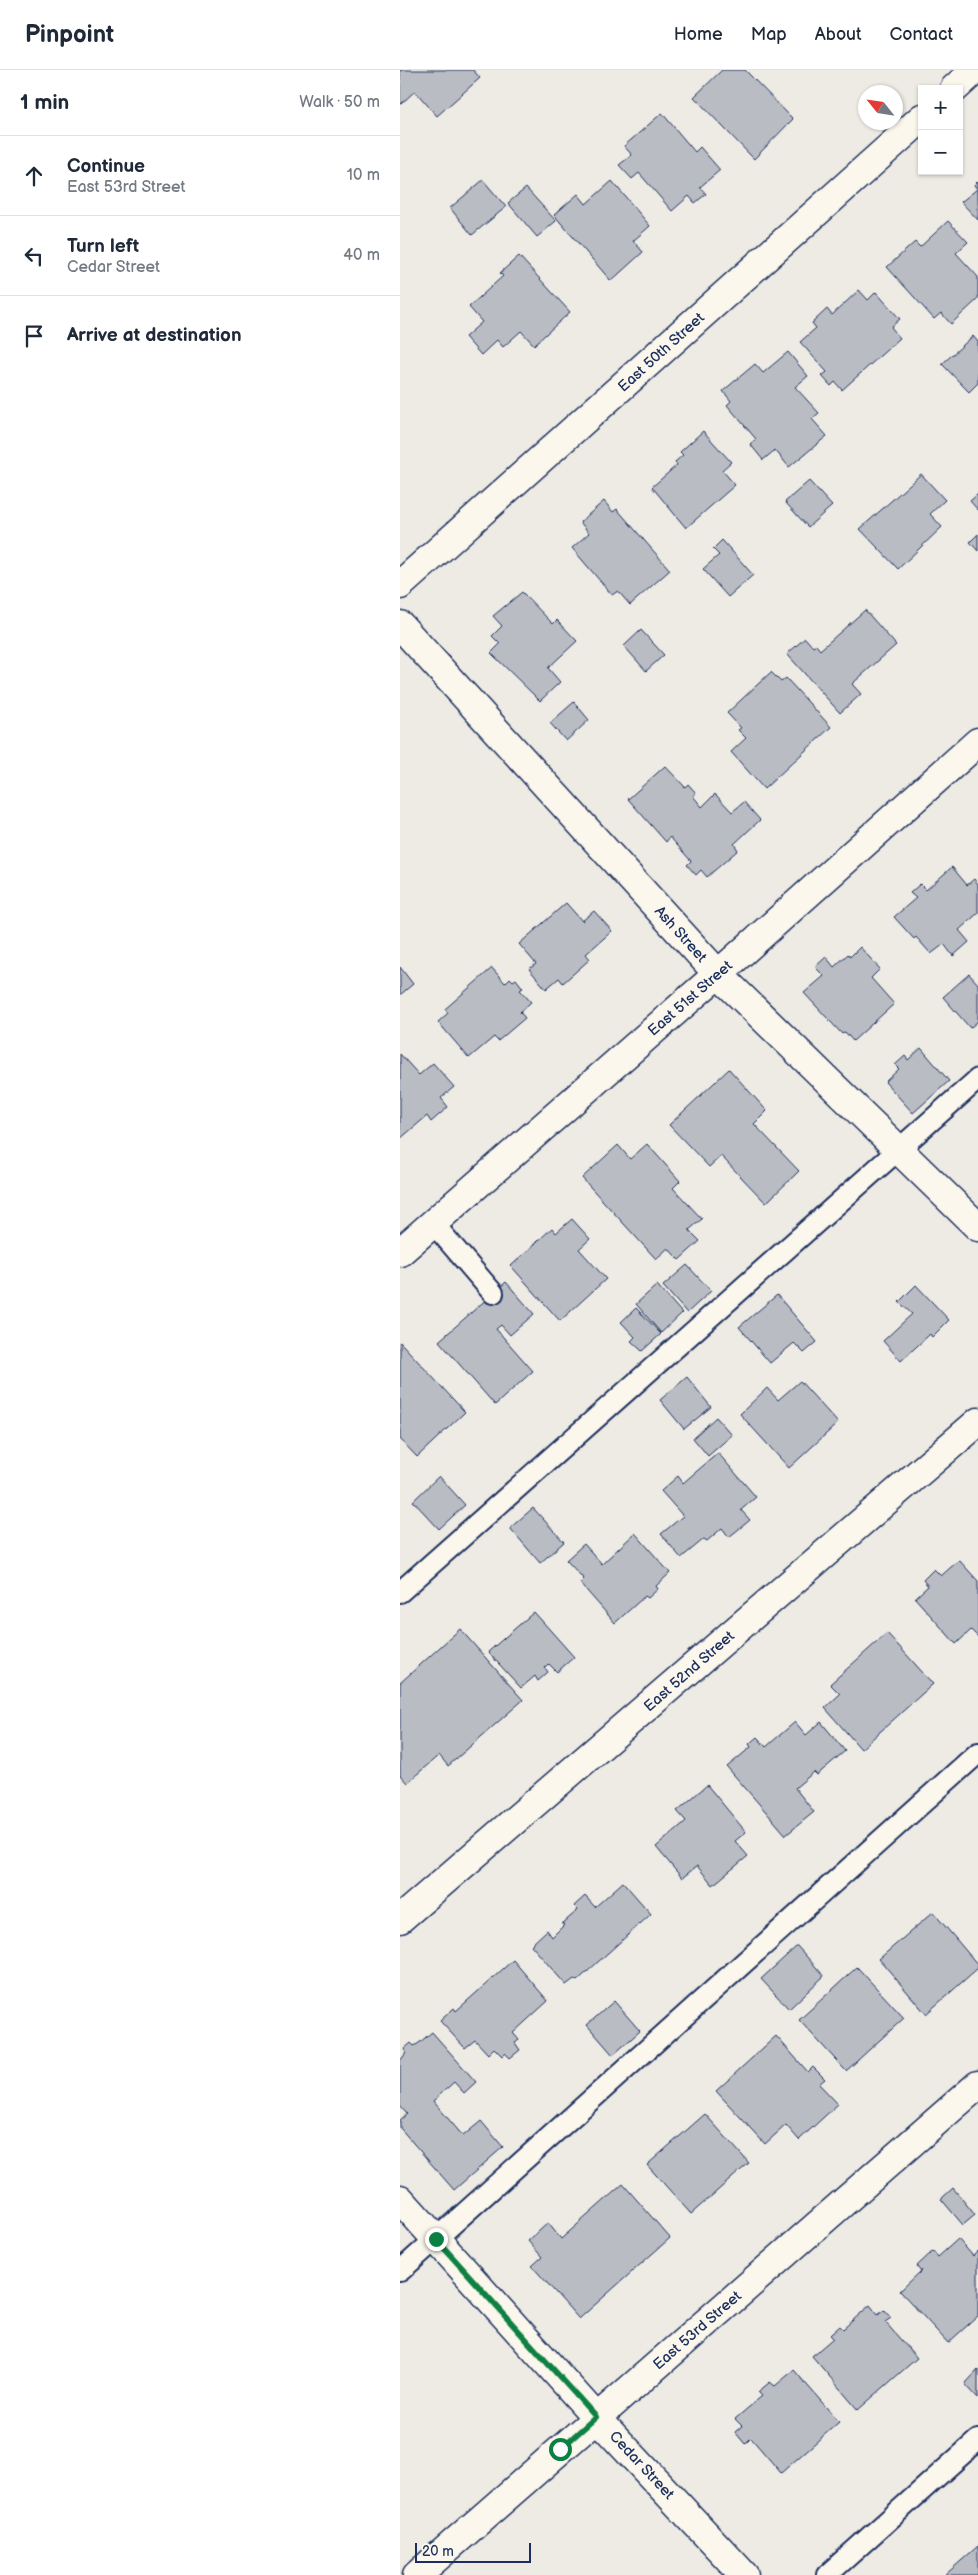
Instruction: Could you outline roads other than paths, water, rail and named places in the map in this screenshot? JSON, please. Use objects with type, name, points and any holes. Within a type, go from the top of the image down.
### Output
[{"type":"street","points":[[958,85],[975,70]]},
{"type":"street","name":"East 50th Street","points":[[400,585],[918,122]]},
{"type":"street","name":"Ash Street","points":[[400,625],[718,974],[978,1227]]},
{"type":"street","name":"East 51st Street","points":[[400,1252],[718,974],[978,742]]},
{"type":"street","name":"East 52nd Street","points":[[400,1920],[978,1422]]},
{"type":"street","name":"East 53rd Street","points":[[417,2575],[978,2085]]},
{"type":"street","name":"Cedar Street","points":[[400,2199],[596,2417],[744,2575]]},
{"type":"lane","points":[[400,1592],[978,1079]]},
{"type":"lane","points":[[433,1223],[494,1293]]},
{"type":"lane","points":[[400,2271],[978,1753]]},
{"type":"lane","points":[[827,2575],[978,2440]]}]
